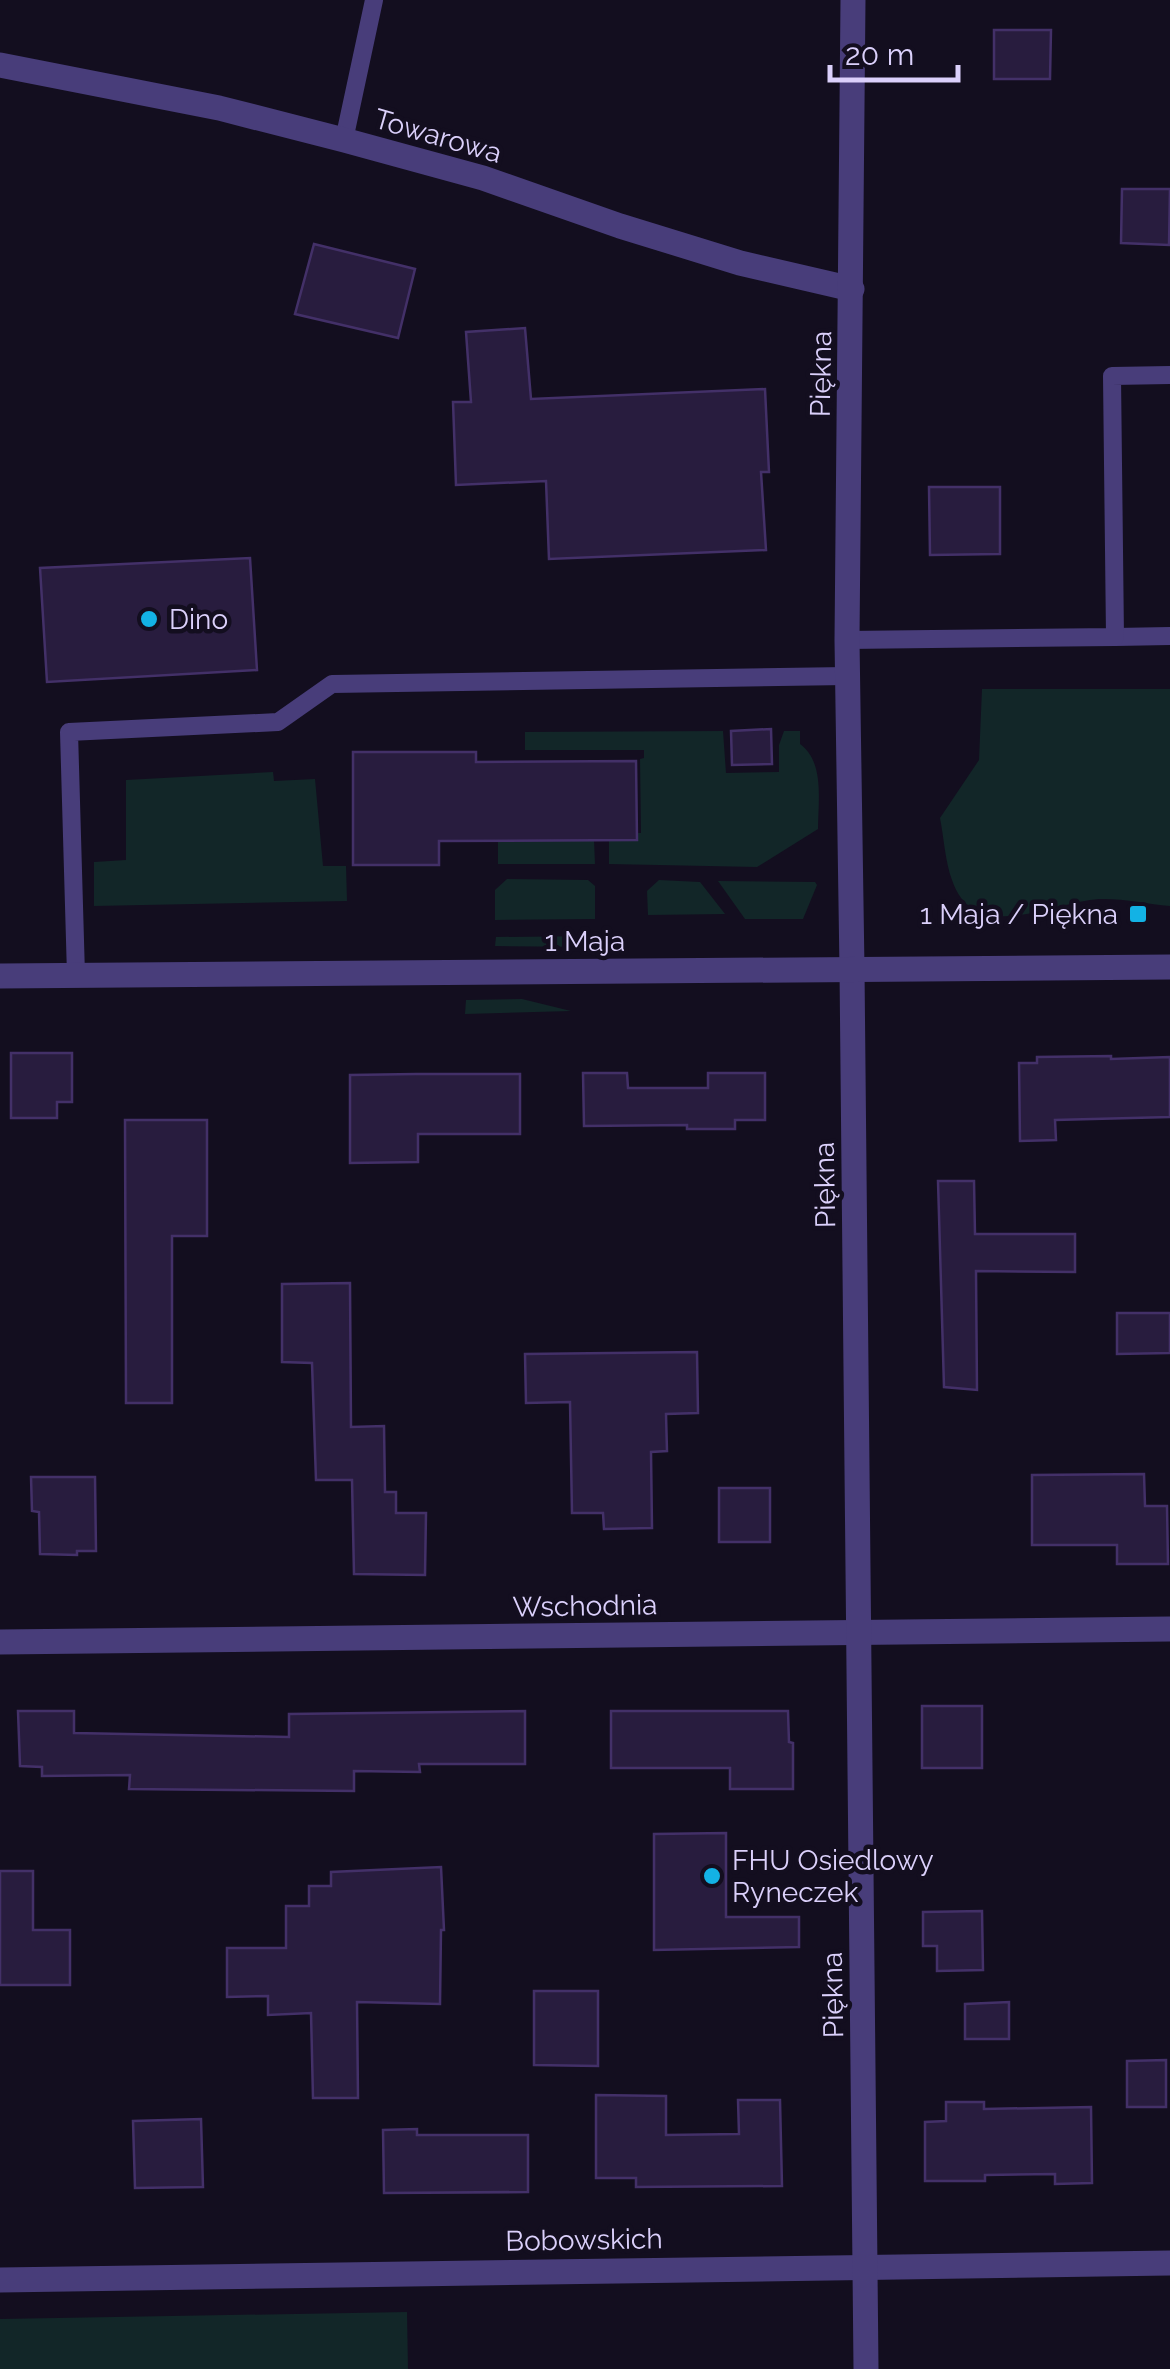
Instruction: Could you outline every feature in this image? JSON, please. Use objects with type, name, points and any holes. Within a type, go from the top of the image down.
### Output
[{"type":"street","name":"Piękna","points":[[853,0],[847,676],[866,2369]]},
{"type":"street","name":"Towarowa","points":[[0,65],[219,108],[344,140],[483,178],[740,263],[852,289]]},
{"type":"street","name":"1 Maja","points":[[0,976],[1170,967]]},
{"type":"street","name":"Wschodnia","points":[[0,1642],[1170,1629]]},
{"type":"street","name":"Bobowskich","points":[[0,2280],[1170,2263]]},
{"type":"lane","points":[[344,140],[374,0]]},
{"type":"lane","points":[[1115,636],[1112,376],[1170,375]]},
{"type":"lane","points":[[847,640],[1170,636]]},
{"type":"lane","points":[[76,975],[69,732],[278,722],[332,684],[847,676]]},
{"type":"green space","points":[[982,689],[1170,689],[1170,906],[1099,899],[996,916],[978,911],[963,900],[950,873],[940,818],[979,760]]},
{"type":"green space","points":[[723,731],[726,773],[779,772],[779,745],[784,731],[800,731],[800,744],[817,772],[818,829],[757,867],[609,864],[609,840],[636,840],[637,833],[641,833],[640,759],[644,758],[644,750],[525,750],[525,732]]},
{"type":"green space","points":[[273,772],[274,781],[315,779],[323,866],[346,866],[347,901],[94,906],[94,862],[126,860],[126,780]]},
{"type":"green space","points":[[498,839],[594,840],[595,864],[498,864]]},
{"type":"green space","points":[[507,879],[588,880],[595,886],[595,919],[495,920],[495,890]]},
{"type":"green space","points":[[659,880],[700,882],[725,914],[648,915],[647,891]]},
{"type":"green space","points":[[718,881],[817,885],[803,919],[745,919]]},
{"type":"green space","points":[[595,936],[596,947],[495,946],[496,937]]},
{"type":"green space","points":[[522,999],[571,1011],[465,1014],[466,1000]]},
{"type":"green space","points":[[407,2312],[408,2369],[0,2369],[0,2319]]},
{"type":"building","points":[[994,30],[1051,30],[1050,79],[994,79]]},
{"type":"building","points":[[1122,189],[1170,189],[1169,245],[1121,243]]},
{"type":"building","points":[[314,244],[415,269],[398,338],[295,314]]},
{"type":"building","points":[[525,328],[531,399],[765,389],[769,472],[761,472],[766,550],[549,559],[546,481],[456,485],[453,402],[471,402],[466,332]]},
{"type":"building","points":[[929,487],[1000,487],[1000,554],[930,555]]},
{"type":"building","name":"Dino","points":[[250,558],[257,670],[47,682],[40,568]]},
{"type":"building","points":[[771,729],[772,764],[732,765],[731,731]]},
{"type":"building","points":[[353,752],[476,752],[476,762],[636,761],[637,840],[439,841],[439,865],[353,865]]},
{"type":"building","points":[[11,1053],[72,1053],[72,1102],[57,1102],[57,1118],[11,1118]]},
{"type":"building","points":[[1037,1057],[1170,1057],[1170,1117],[1055,1120],[1056,1140],[1020,1141],[1019,1063],[1037,1063]]},
{"type":"building","points":[[583,1073],[627,1073],[628,1088],[708,1088],[708,1073],[765,1073],[765,1120],[735,1120],[735,1129],[687,1129],[687,1125],[584,1126]]},
{"type":"building","points":[[520,1074],[520,1134],[418,1134],[418,1162],[350,1163],[350,1075]]},
{"type":"building","points":[[125,1120],[207,1120],[207,1236],[172,1236],[172,1403],[126,1403]]},
{"type":"building","points":[[938,1181],[974,1181],[975,1234],[1075,1234],[1075,1272],[976,1271],[977,1390],[944,1387]]},
{"type":"building","points":[[350,1283],[351,1427],[384,1426],[385,1492],[396,1492],[396,1513],[426,1513],[425,1575],[354,1574],[352,1480],[316,1480],[312,1363],[282,1362],[282,1284]]},
{"type":"building","points":[[1117,1313],[1170,1313],[1170,1353],[1117,1354]]},
{"type":"building","points":[[697,1352],[698,1413],[666,1414],[667,1451],[651,1452],[652,1528],[604,1529],[603,1513],[572,1513],[570,1402],[526,1403],[525,1354]]},
{"type":"building","points":[[1144,1474],[1145,1506],[1167,1506],[1168,1564],[1117,1564],[1117,1545],[1032,1545],[1032,1475]]},
{"type":"building","points":[[31,1477],[95,1477],[96,1551],[40,1554],[39,1512],[32,1511]]},
{"type":"building","points":[[719,1488],[770,1488],[770,1542],[719,1542]]},
{"type":"building","points":[[922,1706],[982,1706],[982,1768],[922,1768]]},
{"type":"building","points":[[18,1711],[74,1711],[74,1733],[289,1737],[289,1714],[525,1711],[525,1764],[419,1764],[420,1772],[354,1771],[354,1791],[129,1789],[130,1775],[42,1776],[42,1767],[20,1766]]},
{"type":"building","points":[[611,1711],[788,1711],[793,1789],[730,1789],[730,1768],[611,1768]]},
{"type":"building","points":[[726,1833],[726,1917],[799,1917],[799,1947],[654,1950],[654,1834]]},
{"type":"building","points":[[441,1867],[444,1930],[440,2004],[357,2002],[358,2098],[313,2098],[311,2013],[268,2015],[268,1996],[227,1997],[227,1948],[286,1948],[286,1906],[309,1906],[309,1886],[331,1886],[331,1872]]},
{"type":"building","points":[[0,1871],[33,1871],[33,1930],[70,1930],[70,1985],[0,1985]]},
{"type":"building","points":[[982,1911],[983,1970],[937,1971],[937,1946],[923,1946],[923,1912]]},
{"type":"building","points":[[534,1991],[598,1991],[598,2066],[534,2065]]},
{"type":"building","points":[[1009,2002],[1009,2039],[965,2039],[965,2004]]},
{"type":"building","points":[[1166,2060],[1166,2107],[1127,2107],[1127,2061]]},
{"type":"building","points":[[596,2095],[666,2096],[666,2135],[739,2134],[738,2100],[780,2100],[782,2186],[636,2187],[636,2178],[596,2178]]},
{"type":"building","points":[[946,2102],[984,2102],[984,2109],[1091,2107],[1092,2183],[1055,2184],[1055,2174],[985,2175],[985,2181],[925,2181],[925,2122],[946,2121]]},
{"type":"building","points":[[201,2119],[203,2187],[135,2188],[133,2121]]},
{"type":"building","points":[[417,2129],[417,2135],[528,2135],[528,2192],[384,2193],[383,2130]]},
{"type":"place","name":"Dino","points":[[149,619]]},
{"type":"place","name":"1 Maja / Piękna","points":[[1138,914]]},
{"type":"place","name":"FHU Osiedlowy Ryneczek","points":[[712,1876]]}]
